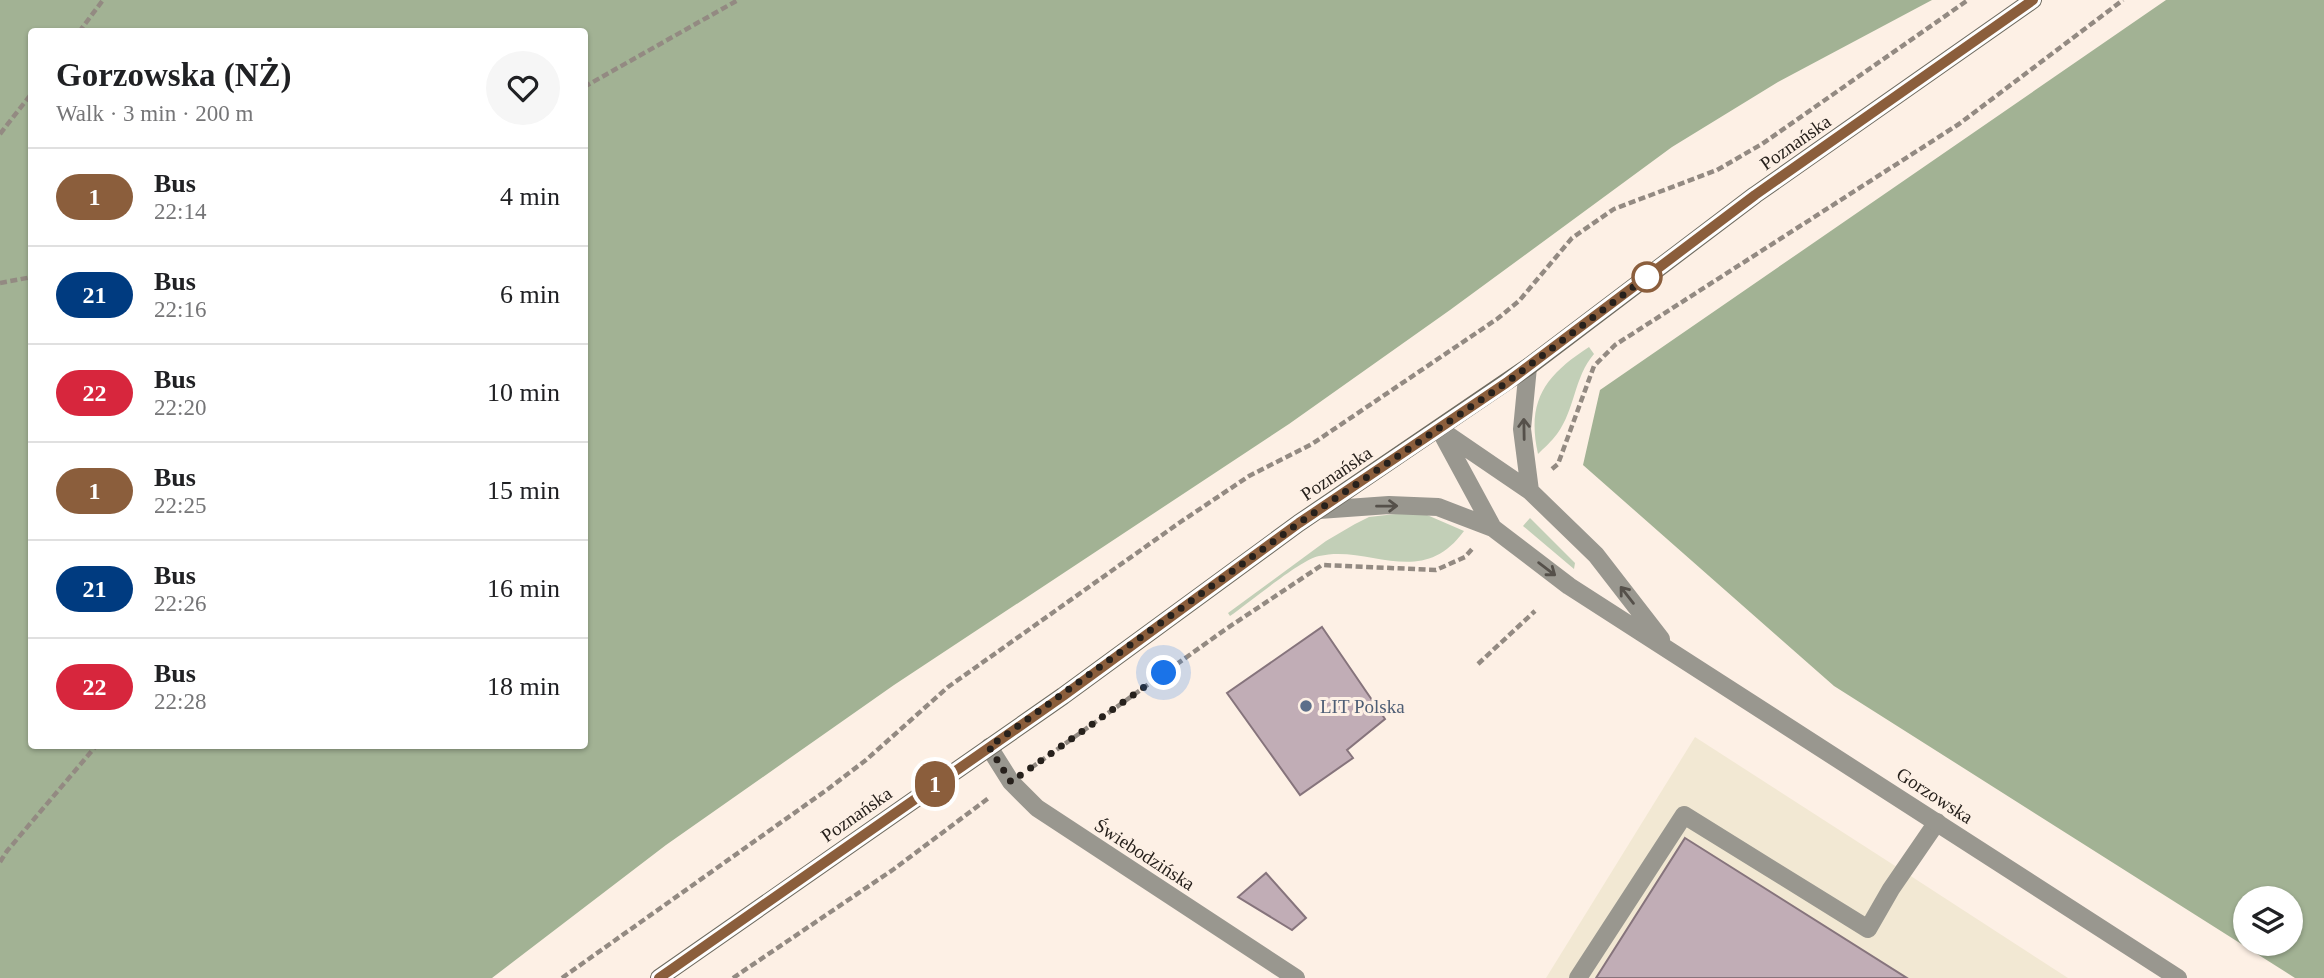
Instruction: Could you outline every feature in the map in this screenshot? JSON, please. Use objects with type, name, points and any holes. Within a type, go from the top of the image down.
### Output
[{"type":"street","name":"Poznańska","points":[[659,978],[989,747],[1319,510],[1528,367],[1755,195],[2033,0]]},
{"type":"street","points":[[1528,367],[1522,429],[1530,491]]},
{"type":"street","name":"Gorzowska","points":[[1439,429],[1530,491],[1596,555],[1668,649]]},
{"type":"street","name":"Gorzowska","points":[[1439,429],[1493,528]]},
{"type":"street","name":"Gorzowska","points":[[1319,510],[1389,505],[1438,507],[1493,528],[1569,586],[2178,978]]},
{"type":"street","name":"Świebodzińska","points":[[989,747],[1011,782],[1037,808],[1296,978]]},
{"type":"street","points":[[1578,978],[1684,815],[1868,929],[1891,889],[1937,822]]},
{"type":"path","points":[[82,28],[103,0]]},
{"type":"path","points":[[588,85],[737,0]]},
{"type":"path","points":[[562,978],[828,789],[866,760],[948,687],[1180,523],[1249,476],[1312,444],[1497,319],[1519,301],[1572,238],[1614,209],[1717,170],[1762,144],[1968,0]]},
{"type":"path","points":[[1549,472],[1558,464],[1594,366],[1615,345],[1885,169],[1959,124],[2123,0]]},
{"type":"path","points":[[0,134],[28,98]]},
{"type":"path","points":[[0,283],[28,278]]},
{"type":"path","points":[[733,978],[894,869],[1226,629],[1322,565],[1436,570],[1465,557],[1479,542]]},
{"type":"path","points":[[1478,664],[1535,611]]},
{"type":"path","points":[[0,862],[6,851],[93,749]]},
{"type":"shaded area","points":[[1695,737],[1903,871],[2068,978],[1546,978]]},
{"type":"green space","points":[[0,0],[1932,0],[1778,82],[1672,147],[1289,424],[894,685],[666,845],[492,978],[0,978]]},
{"type":"green space","points":[[2166,0],[2324,0],[2324,978],[2295,978],[2260,956],[2303,956],[2303,886],[2233,886],[2233,939],[1834,686],[1583,465],[1600,390]]},
{"type":"green space","points":[[1589,347],[1594,354],[1582,373],[1568,415],[1555,437],[1538,454],[1535,418],[1543,391],[1561,368]]},
{"type":"green space","points":[[1404,513],[1427,515],[1464,531],[1448,549],[1430,558],[1413,562],[1338,554],[1310,559],[1230,616],[1228,613],[1326,541],[1355,524],[1369,517]]},
{"type":"green space","points":[[1530,518],[1575,563],[1574,569],[1523,526]]},
{"type":"building","name":"LIT Polska","points":[[1322,627],[1385,719],[1347,750],[1353,758],[1300,795],[1227,693]]},
{"type":"building","points":[[1685,838],[1907,978],[1596,978]]},
{"type":"building","points":[[1266,873],[1306,918],[1292,930],[1238,897]]},
{"type":"bus line","name":"1","points":[[659,978],[1063,696],[1299,523],[1506,383],[1755,195],[2033,0]]},
{"type":"place","name":"LIT Polska","points":[[1306,706]]},
{"type":"route","points":[[1164,673],[1011,782],[989,747],[1299,523],[1506,383],[1652,273],[1647,277]]}]
